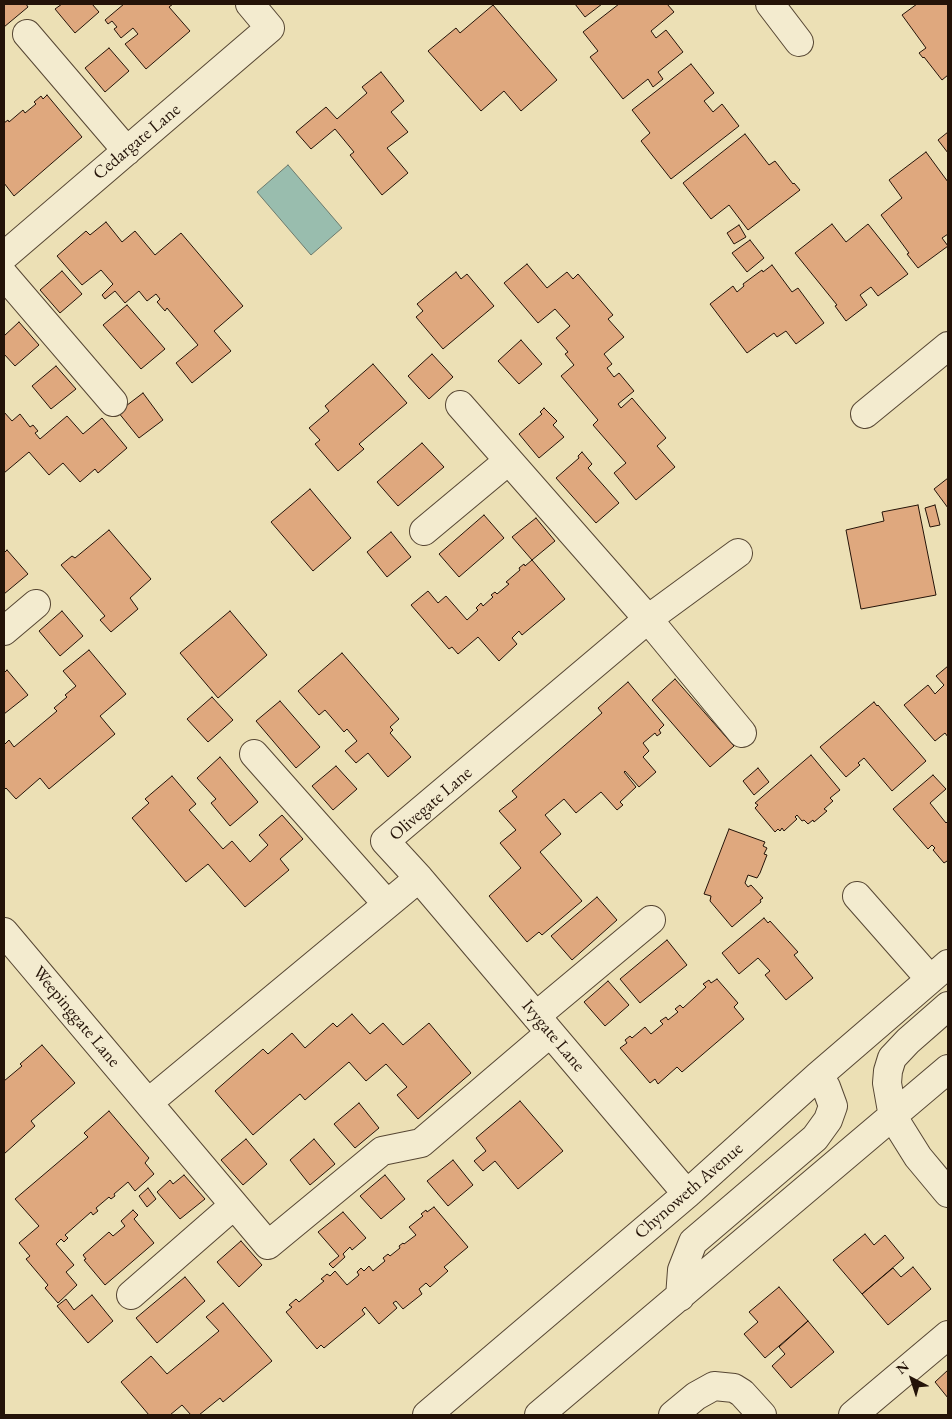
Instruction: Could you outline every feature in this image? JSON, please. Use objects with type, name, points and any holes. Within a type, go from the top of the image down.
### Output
[{"type":"street","name":"Cedargate Lane","points":[[4,256],[270,28],[250,4]]},
{"type":"street","points":[[770,4],[799,42]]},
{"type":"street","points":[[27,34],[127,151]]},
{"type":"street","points":[[4,275],[113,402]]},
{"type":"street","points":[[865,414],[948,346]]},
{"type":"street","points":[[460,406],[648,620],[742,733]]},
{"type":"street","points":[[424,531],[508,462]]},
{"type":"street","name":"Olivegate Lane","points":[[419,878],[385,841],[648,620],[738,553]]},
{"type":"street","points":[[4,632],[36,604]]},
{"type":"street","points":[[254,754],[387,904]]},
{"type":"street","points":[[149,1102],[419,878]]},
{"type":"street","name":"Ivygate Lane","points":[[419,878],[687,1194]]},
{"type":"street","points":[[856,896],[939,972]]},
{"type":"street","points":[[543,1024],[652,920]]},
{"type":"street","name":"Weepinggate Lane","points":[[4,932],[149,1102],[233,1206],[268,1245],[382,1151],[421,1144],[543,1024]]},
{"type":"street","name":"Chynoweth Avenue","points":[[427,1415],[687,1194],[818,1076],[939,972]]},
{"type":"street","points":[[948,1006],[908,1041],[892,1058],[887,1083],[893,1117],[918,1157],[948,1193]]},
{"type":"street","points":[[539,1415],[948,1069]]},
{"type":"street","points":[[680,1297],[682,1270],[694,1242],[816,1138],[828,1120],[832,1106],[826,1087],[818,1076]]},
{"type":"street","points":[[131,1295],[233,1206]]},
{"type":"street","points":[[853,1415],[948,1335]]},
{"type":"street","points":[[673,1415],[705,1390],[714,1386],[734,1388],[742,1393],[762,1415]]},
{"type":"shaded area","points":[[288,165],[342,228],[311,255],[257,192]]},
{"type":"building","points":[[4,4],[26,4],[28,7],[4,27]]},
{"type":"building","points":[[62,4],[92,4],[99,12],[75,33],[55,9]]},
{"type":"building","points":[[124,4],[173,4],[169,7],[190,31],[146,69],[125,44],[138,34],[133,28],[121,38],[114,29],[117,27],[112,21],[108,24],[105,20]]},
{"type":"building","points":[[575,4],[602,4],[585,17]]},
{"type":"building","points":[[619,4],[667,4],[674,12],[651,31],[656,38],[666,30],[683,52],[658,72],[663,79],[653,87],[648,79],[623,99],[590,57],[598,51],[583,32]]},
{"type":"building","points":[[917,4],[948,4],[948,75],[942,80],[919,53],[926,48],[902,15]]},
{"type":"building","points":[[493,5],[557,80],[521,111],[504,91],[481,111],[428,51],[456,28],[460,33]]},
{"type":"building","points":[[109,48],[129,71],[105,92],[85,68]]},
{"type":"building","points":[[691,64],[714,93],[704,101],[713,112],[722,104],[739,126],[671,179],[641,141],[650,133],[632,110]]},
{"type":"building","points":[[381,72],[404,101],[391,112],[408,132],[387,148],[408,173],[382,195],[350,155],[354,152],[335,129],[311,149],[296,132],[326,107],[337,119],[367,93],[362,87]]},
{"type":"building","points":[[47,95],[82,137],[14,196],[4,183],[4,123],[8,120],[9,122],[23,110],[25,113],[36,104],[34,102],[41,96],[43,99]]},
{"type":"building","points":[[948,132],[948,153],[938,140]]},
{"type":"building","points":[[745,134],[769,165],[775,161],[800,190],[748,230],[729,205],[711,219],[683,183]]},
{"type":"building","points":[[926,152],[948,182],[948,234],[942,238],[948,246],[918,268],[881,215],[902,198],[889,180]]},
{"type":"building","points":[[106,222],[122,242],[135,231],[155,255],[181,233],[243,306],[214,331],[231,351],[192,383],[176,363],[198,345],[167,308],[165,311],[157,302],[160,299],[156,294],[147,301],[139,291],[125,303],[115,291],[105,299],[102,295],[113,284],[101,270],[82,285],[57,256],[86,231],[90,235]]},
{"type":"building","points":[[832,224],[846,242],[868,224],[908,274],[878,296],[871,287],[860,295],[867,305],[846,321],[835,306],[837,305],[795,253]]},
{"type":"building","points":[[739,225],[746,237],[734,244],[727,233]]},
{"type":"building","points":[[750,240],[764,258],[747,272],[732,253]]},
{"type":"building","points":[[527,264],[547,288],[567,272],[573,279],[578,274],[613,315],[608,319],[624,337],[604,354],[612,364],[607,368],[614,377],[619,373],[634,391],[618,404],[621,408],[632,398],[666,438],[657,446],[675,467],[636,500],[614,473],[626,463],[593,425],[598,420],[561,376],[574,365],[565,354],[568,352],[556,338],[570,326],[555,309],[538,323],[504,283]]},
{"type":"building","points":[[772,265],[792,292],[798,288],[824,323],[796,344],[786,331],[777,337],[774,333],[747,353],[710,304],[733,286],[737,292],[744,286],[743,284]]},
{"type":"building","points":[[62,271],[82,294],[60,313],[40,290]]},
{"type":"building","points":[[456,272],[461,279],[467,274],[494,306],[443,349],[416,317],[423,311],[417,304]]},
{"type":"building","points":[[127,305],[165,349],[141,369],[103,325]]},
{"type":"building","points":[[19,322],[39,345],[15,366],[4,354],[4,336]]},
{"type":"building","points":[[521,340],[542,364],[519,384],[498,361]]},
{"type":"building","points":[[432,354],[453,377],[429,399],[408,376]]},
{"type":"building","points":[[373,364],[407,403],[359,444],[364,449],[338,471],[315,444],[320,440],[309,428],[329,411],[325,406]]},
{"type":"building","points":[[56,366],[76,389],[51,409],[32,386]]},
{"type":"building","points":[[143,393],[163,420],[139,438],[118,412]]},
{"type":"building","points":[[544,408],[557,421],[553,425],[564,437],[539,458],[519,434],[542,414],[540,412]]},
{"type":"building","points":[[4,412],[12,421],[20,414],[30,427],[33,425],[38,431],[35,433],[40,439],[67,416],[83,434],[102,418],[127,448],[98,473],[95,469],[80,482],[63,463],[49,475],[29,452],[4,473]]},
{"type":"building","points":[[422,443],[444,467],[398,506],[377,482]]},
{"type":"building","points":[[582,452],[592,464],[588,468],[619,503],[596,523],[556,478],[579,458],[578,456]]},
{"type":"building","points":[[948,478],[948,508],[934,489]]},
{"type":"building","points":[[310,489],[351,538],[313,571],[271,522]]},
{"type":"building","points":[[918,505],[936,595],[861,609],[846,530],[884,521],[882,512]]},
{"type":"building","points":[[935,505],[940,525],[930,527],[925,508]]},
{"type":"building","points":[[484,515],[504,538],[459,577],[439,554]]},
{"type":"building","points":[[536,518],[555,541],[532,560],[512,537]]},
{"type":"building","points":[[109,530],[151,579],[130,598],[138,609],[111,632],[100,620],[105,616],[61,565],[72,556],[75,558]]},
{"type":"building","points":[[391,532],[411,557],[387,577],[367,552]]},
{"type":"building","points":[[7,550],[28,574],[4,594],[4,553]]},
{"type":"building","points":[[532,560],[565,599],[522,635],[519,631],[512,638],[517,644],[499,661],[478,637],[458,654],[452,647],[449,649],[411,605],[428,591],[438,603],[446,596],[467,620],[478,610],[476,608],[481,603],[483,606],[493,597],[491,595],[495,592],[497,594],[509,584],[506,582],[520,570],[519,568]]},
{"type":"building","points":[[62,611],[83,636],[60,656],[39,631]]},
{"type":"building","points":[[230,611],[267,655],[218,698],[180,653]]},
{"type":"building","points":[[89,650],[126,694],[100,716],[115,734],[49,789],[40,778],[16,799],[6,788],[4,790],[4,745],[9,740],[14,747],[57,711],[54,708],[76,686],[63,671]]},
{"type":"building","points":[[342,653],[399,719],[390,727],[393,730],[390,733],[411,757],[388,777],[368,753],[356,763],[345,751],[357,741],[347,729],[344,732],[325,710],[319,715],[298,691]]},
{"type":"building","points":[[948,666],[948,737],[945,733],[935,741],[904,705],[928,685],[935,694],[944,685],[936,676]]},
{"type":"building","points":[[7,670],[28,695],[4,714],[4,673]]},
{"type":"building","points":[[675,679],[734,746],[710,767],[652,700]]},
{"type":"building","points":[[628,682],[664,725],[659,730],[661,733],[657,736],[655,733],[643,743],[649,751],[643,757],[656,772],[639,787],[625,771],[636,787],[620,802],[623,805],[617,810],[601,792],[576,813],[564,799],[545,815],[561,834],[540,852],[582,901],[542,935],[539,932],[527,942],[489,896],[521,868],[500,843],[516,830],[499,811],[517,797],[512,791],[602,713],[598,708]]},
{"type":"building","points":[[212,697],[233,720],[208,742],[187,719]]},
{"type":"building","points":[[280,701],[320,747],[296,768],[256,721]]},
{"type":"building","points":[[874,702],[926,761],[892,791],[864,758],[858,763],[860,765],[846,777],[820,747]]},
{"type":"building","points":[[811,755],[840,790],[830,798],[833,801],[824,809],[827,811],[814,822],[813,820],[808,824],[797,815],[795,817],[797,819],[784,831],[782,828],[780,831],[778,829],[775,832],[755,808],[758,805],[755,803]]},
{"type":"building","points":[[220,757],[258,802],[230,826],[211,803],[216,799],[197,778]]},
{"type":"building","points":[[336,766],[357,789],[333,810],[312,786]]},
{"type":"building","points":[[758,768],[769,782],[754,795],[743,781]]},
{"type":"building","points":[[933,775],[946,789],[930,803],[946,823],[948,821],[948,862],[944,863],[933,850],[935,848],[932,845],[928,849],[893,809]]},
{"type":"building","points":[[172,776],[196,804],[189,810],[223,849],[232,841],[250,862],[268,845],[259,835],[282,815],[303,839],[280,859],[289,870],[245,907],[208,864],[186,882],[132,818],[149,803],[145,799]]},
{"type":"building","points":[[729,829],[765,842],[763,846],[767,848],[764,854],[767,855],[757,878],[748,875],[745,883],[748,887],[751,885],[763,898],[760,900],[761,902],[732,927],[710,901],[711,896],[704,894]]},
{"type":"building","points":[[597,897],[617,920],[572,960],[551,936]]},
{"type":"building","points":[[764,918],[768,923],[770,921],[798,952],[794,955],[813,978],[786,1000],[765,975],[770,971],[758,958],[739,974],[722,953]]},
{"type":"building","points":[[667,940],[687,965],[640,1003],[620,979]]},
{"type":"building","points":[[717,979],[738,1003],[734,1007],[744,1019],[682,1072],[677,1067],[658,1084],[655,1079],[650,1083],[620,1048],[627,1043],[625,1040],[630,1036],[632,1038],[645,1027],[651,1034],[663,1024],[660,1021],[666,1017],[668,1020],[678,1012],[675,1009],[680,1005],[683,1008],[706,987],[703,984],[709,980],[711,983]]},
{"type":"building","points":[[608,981],[629,1005],[605,1026],[584,1002]]},
{"type":"building","points":[[352,1014],[370,1034],[383,1023],[403,1045],[429,1023],[471,1073],[418,1119],[397,1095],[407,1087],[386,1064],[366,1081],[349,1062],[305,1100],[300,1094],[253,1135],[215,1091],[263,1049],[268,1054],[292,1033],[305,1048],[333,1023],[337,1027]]},
{"type":"building","points":[[42,1045],[75,1083],[31,1121],[35,1126],[4,1154],[4,1081]]},
{"type":"building","points":[[520,1101],[563,1151],[518,1189],[495,1161],[483,1171],[474,1161],[486,1151],[476,1138]]},
{"type":"building","points":[[359,1103],[379,1128],[355,1148],[334,1124]]},
{"type":"building","points":[[109,1111],[149,1158],[145,1163],[154,1174],[135,1191],[128,1182],[114,1194],[115,1196],[111,1199],[109,1197],[96,1208],[98,1211],[93,1215],[91,1212],[65,1235],[68,1238],[64,1242],[61,1239],[56,1244],[74,1265],[66,1272],[77,1285],[58,1303],[45,1288],[48,1285],[26,1259],[30,1256],[19,1243],[39,1226],[15,1199],[88,1137],[84,1133]]},
{"type":"building","points":[[246,1139],[267,1164],[243,1185],[221,1160]]},
{"type":"building","points":[[314,1139],[335,1164],[310,1185],[290,1160]]},
{"type":"building","points":[[453,1160],[473,1185],[448,1206],[427,1181]]},
{"type":"building","points":[[184,1175],[205,1199],[180,1219],[157,1192],[170,1180],[173,1184]]},
{"type":"building","points":[[385,1175],[405,1199],[381,1219],[360,1196]]},
{"type":"building","points":[[148,1188],[156,1199],[147,1207],[139,1196]]},
{"type":"building","points":[[434,1207],[468,1247],[444,1267],[448,1271],[430,1287],[426,1283],[419,1289],[422,1294],[403,1309],[396,1301],[393,1303],[397,1308],[379,1324],[365,1307],[362,1310],[365,1314],[324,1348],[321,1345],[317,1349],[286,1312],[292,1307],[289,1305],[296,1299],[299,1302],[324,1281],[321,1279],[327,1274],[330,1276],[335,1271],[347,1285],[359,1275],[357,1272],[361,1268],[364,1271],[369,1266],[373,1271],[385,1261],[383,1258],[388,1254],[390,1256],[400,1248],[399,1246],[416,1235],[409,1227],[423,1216],[421,1214],[426,1210],[427,1212]]},
{"type":"building","points":[[133,1210],[138,1215],[134,1219],[154,1243],[105,1285],[84,1260],[86,1259],[83,1255],[109,1232],[113,1236],[125,1226],[121,1221]]},
{"type":"building","points":[[343,1212],[366,1238],[352,1250],[350,1247],[343,1254],[345,1257],[333,1268],[329,1264],[339,1256],[318,1232]]},
{"type":"building","points":[[865,1234],[874,1245],[885,1235],[904,1258],[862,1294],[833,1260]]},
{"type":"building","points":[[241,1241],[262,1265],[239,1287],[217,1262]]},
{"type":"building","points":[[913,1267],[931,1289],[888,1325],[862,1294],[893,1268],[901,1277]]},
{"type":"building","points":[[185,1277],[205,1301],[157,1343],[136,1318]]},
{"type":"building","points":[[779,1287],[808,1321],[765,1358],[744,1334],[758,1322],[749,1312]]},
{"type":"building","points":[[92,1295],[113,1321],[88,1343],[57,1306],[66,1299],[74,1310]]},
{"type":"building","points":[[223,1303],[272,1361],[223,1402],[220,1398],[199,1415],[191,1415],[182,1405],[170,1415],[149,1415],[121,1382],[151,1356],[167,1374],[219,1331],[206,1317]]},
{"type":"building","points":[[808,1321],[834,1352],[791,1388],[772,1366],[785,1354],[779,1347]]},
{"type":"building","points":[[948,1370],[948,1398],[935,1382]]}]
